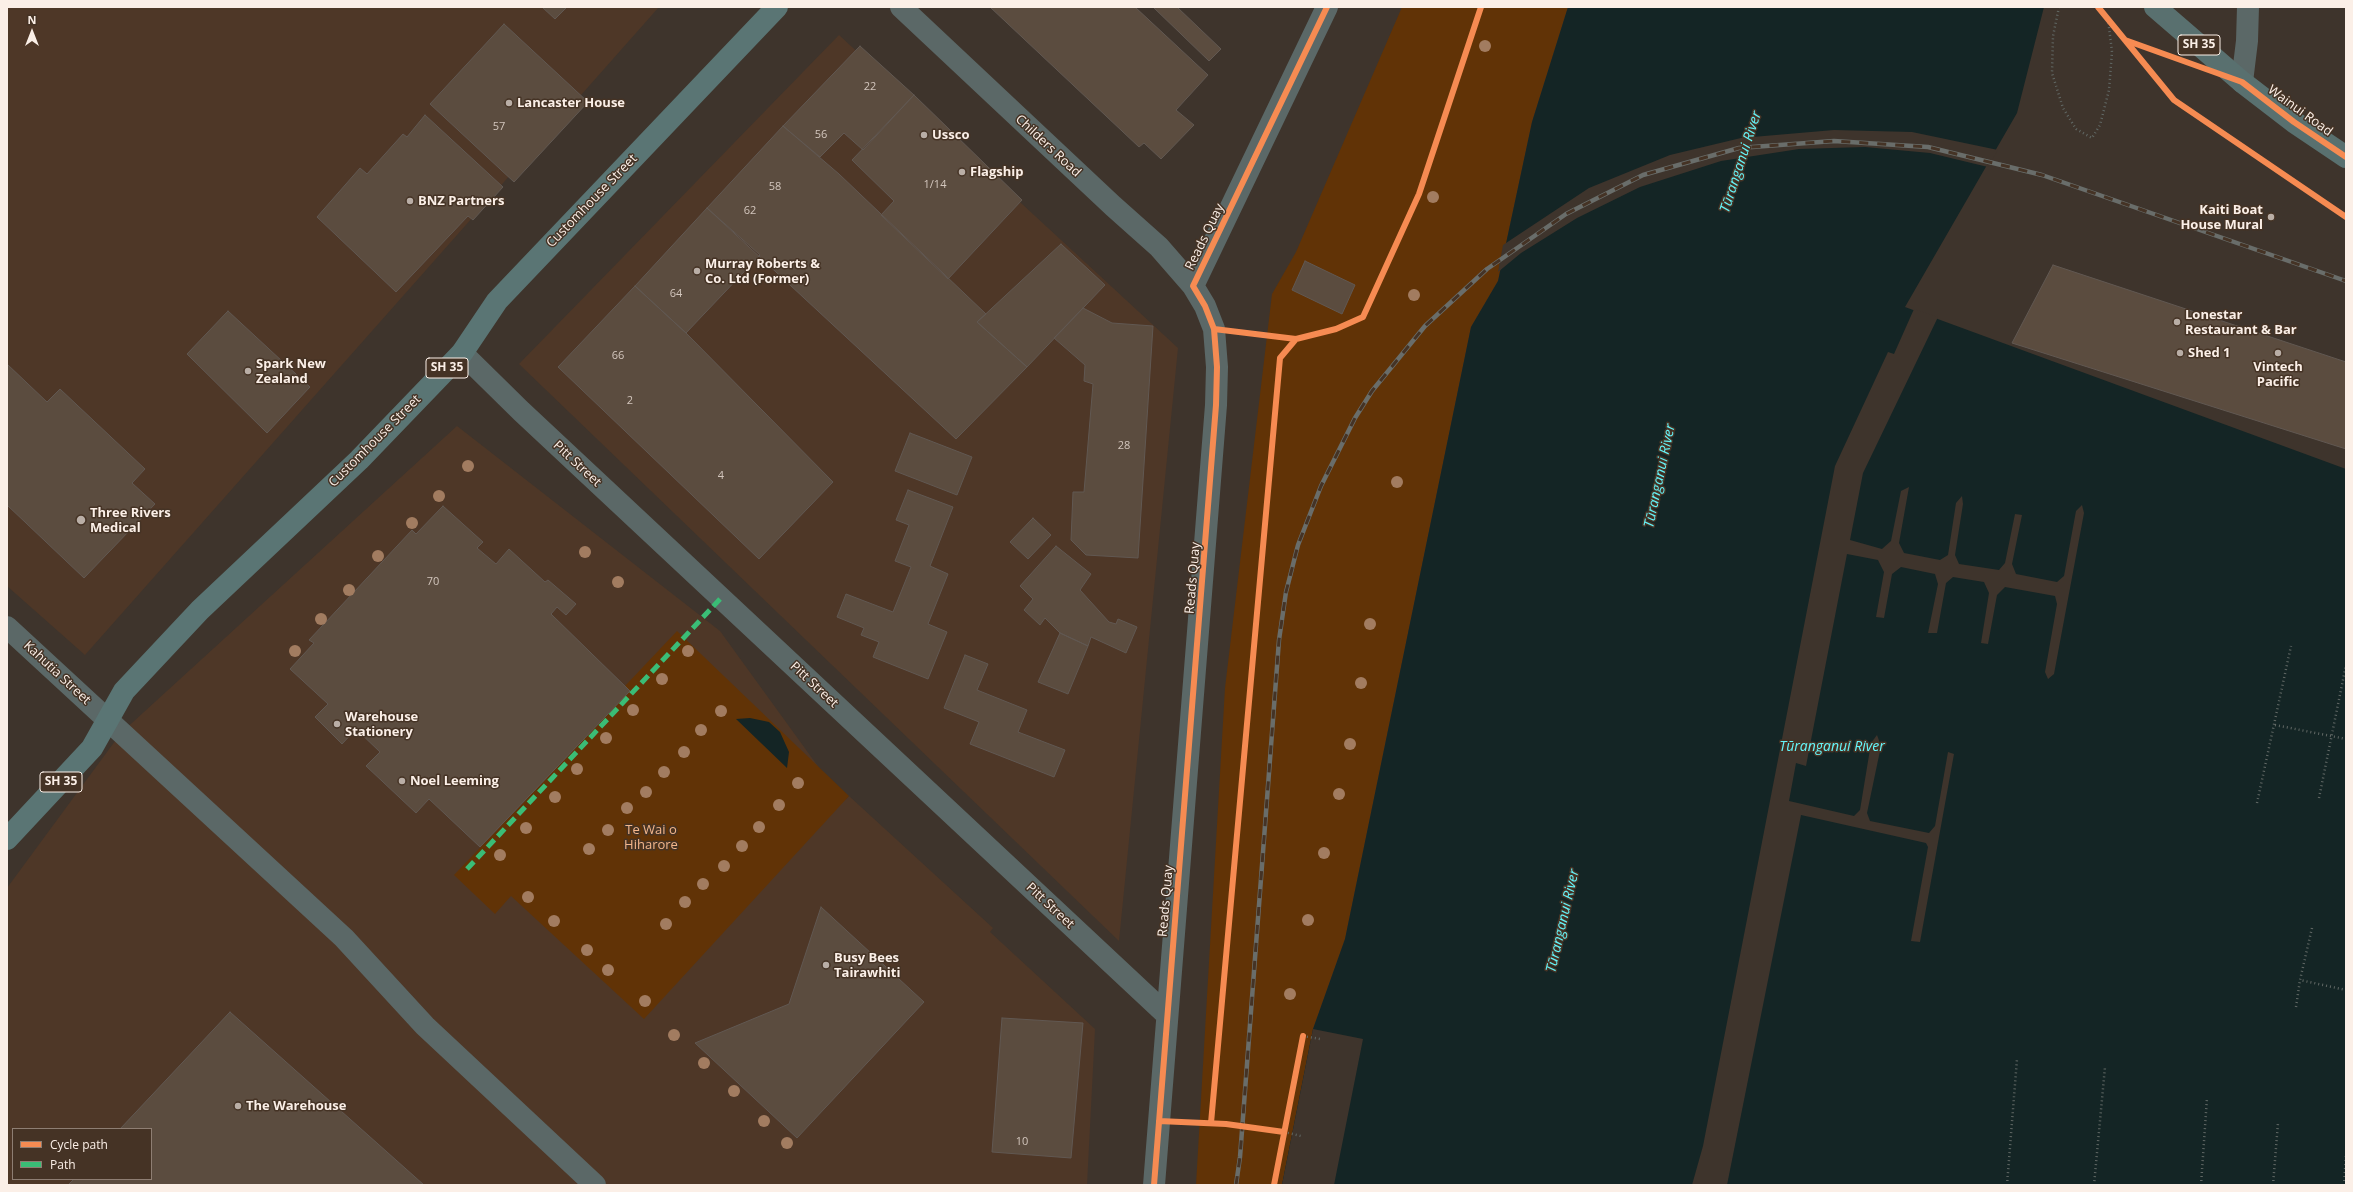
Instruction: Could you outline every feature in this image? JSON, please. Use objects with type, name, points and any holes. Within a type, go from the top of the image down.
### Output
[{"type":"highway","name":"Customhouse Street","points":[[7,839],[92,748],[124,691],[200,610],[360,460],[462,353],[496,301],[777,7]]},
{"type":"main road","name":"SH 35","points":[[2155,7],[2242,82]]},
{"type":"main road","name":"Wainui Road","points":[[2242,82],[2294,122],[2346,157]]},
{"type":"street","name":"Childers Road","points":[[901,7],[1107,201],[1160,247],[1193,286]]},
{"type":"street","name":"Reads Quay","points":[[1154,1185],[1216,405],[1217,367],[1214,330],[1205,306],[1193,286],[1327,7]]},
{"type":"street","points":[[2242,82],[2247,41],[2248,7]]},
{"type":"street","name":"Pitt Street","points":[[462,353],[516,406],[1167,1016]]},
{"type":"street","name":"Kahutia Street","points":[[7,627],[344,938],[425,1026],[595,1185]]},
{"type":"path","points":[[2059,7],[2053,36],[2052,73],[2063,108],[2076,129],[2092,138],[2100,125],[2109,90],[2112,52],[2108,19]]},
{"type":"path","points":[[2103,13],[2118,32]]},
{"type":"path","points":[[2257,804],[2291,646]]},
{"type":"path","points":[[2319,798],[2346,665]]},
{"type":"path","points":[[2275,726],[2346,739]]},
{"type":"path","points":[[2296,1007],[2300,980],[2312,928]]},
{"type":"path","points":[[2300,980],[2346,990]]},
{"type":"path","points":[[1301,1043],[1303,1036],[1320,1039]]},
{"type":"path","points":[[2007,1185],[2017,1059]]},
{"type":"path","points":[[2094,1185],[2105,1067]]},
{"type":"path","points":[[2201,1185],[2207,1098]]},
{"type":"path","points":[[2273,1185],[2278,1123]]},
{"type":"path","points":[[1283,1139],[1281,1131],[1286,1124]]},
{"type":"path","points":[[1281,1131],[1301,1136]]},
{"type":"path","points":[[2344,1185],[2346,1155]]},
{"type":"shaded area","points":[[7,7],[659,7],[85,655],[7,586]]},
{"type":"shaded area","points":[[839,35],[1178,348],[1119,941],[519,364]]},
{"type":"shaded area","points":[[457,426],[720,631],[833,787],[846,799],[849,796],[993,928],[990,932],[1095,1029],[1087,1185],[7,1185],[7,888],[121,733]]},
{"type":"green space","points":[[1402,7],[1568,7],[1532,122],[1498,281],[1471,327],[1345,939],[1313,1029],[1282,1185],[1196,1185],[1225,688],[1272,294],[1296,252]]},
{"type":"green space","name":"Te Wai o Hiharore","points":[[677,631],[849,796],[644,1019],[511,896],[495,914],[454,875],[630,691],[625,686]]},
{"type":"water","name":"Tūranganui River","points":[[1568,7],[2044,7],[2017,113],[1905,307],[2346,469],[2346,1185],[1282,1185],[1313,1029],[1345,939],[1471,327],[1498,281],[1532,122]]},
{"type":"water","points":[[750,718],[769,722],[780,732],[789,752],[787,768],[736,719]]},
{"type":"pier","points":[[1834,130],[1912,132],[1998,150],[1988,167],[1930,153],[1865,147],[1799,149],[1721,161],[1640,187],[1577,218],[1521,253],[1498,272],[1503,245],[1589,188],[1670,155],[1741,138]]},
{"type":"pier","points":[[1914,309],[1938,317],[1863,473],[1850,540],[1882,549],[1891,541],[1901,491],[1909,487],[1899,543],[1904,553],[1940,560],[1948,555],[1956,503],[1962,496],[1963,504],[1955,555],[1959,564],[1999,570],[2005,563],[2015,514],[2022,515],[2012,564],[2016,574],[2057,582],[2064,576],[2076,511],[2082,505],[2084,513],[2054,674],[2048,679],[2045,672],[2057,604],[2055,596],[2005,587],[1997,595],[1988,644],[1981,643],[1989,593],[1984,582],[1953,577],[1946,583],[1937,633],[1928,633],[1938,584],[1935,574],[1901,567],[1892,574],[1884,618],[1876,617],[1884,572],[1878,560],[1847,554],[1806,766],[1796,763],[1789,801],[1854,816],[1860,810],[1871,743],[1877,735],[1881,746],[1867,813],[1870,821],[1929,833],[1935,826],[1948,752],[1954,754],[1920,942],[1911,941],[1928,847],[1926,843],[1801,815],[1727,1185],[1692,1185],[1703,1146],[1835,466],[1888,352],[1894,354]]},
{"type":"pier","points":[[1313,1029],[1363,1039],[1334,1185],[1282,1185]]},
{"type":"building","points":[[542,7],[567,7],[555,19]]},
{"type":"building","points":[[990,7],[1135,7],[1208,75],[1176,110],[1194,125],[1161,159],[1144,143],[1139,147]]},
{"type":"building","points":[[1153,7],[1177,7],[1221,49],[1209,61]]},
{"type":"building","name":"Lancaster House","points":[[504,24],[588,102],[514,182],[430,104]]},
{"type":"building","points":[[860,46],[914,95],[863,150],[844,133],[820,157],[783,126]]},
{"type":"building","points":[[914,95],[1022,200],[948,279],[881,215],[894,201],[852,160]]},
{"type":"building","name":"BNZ Partners","points":[[425,115],[503,187],[473,220],[468,216],[396,292],[317,217],[360,168],[367,174],[403,134],[407,137]]},
{"type":"building","points":[[783,126],[839,174],[986,314],[977,322],[1027,367],[956,439],[707,208]]},
{"type":"building","name":"Murray Roberts & Co. Ltd (Former)","points":[[707,208],[760,255],[686,333],[635,286]]},
{"type":"building","points":[[1061,244],[1105,285],[1027,367],[977,322]]},
{"type":"building","points":[[1305,261],[1355,285],[1342,314],[1292,290]]},
{"type":"building","name":"Shed 1","points":[[2053,265],[2346,362],[2346,449],[2012,343]]},
{"type":"building","points":[[635,286],[686,333],[833,482],[759,559],[558,367]]},
{"type":"building","points":[[1083,308],[1112,323],[1153,326],[1138,558],[1086,555],[1071,540],[1073,492],[1084,492],[1093,384],[1084,381],[1085,365],[1054,338]]},
{"type":"building","name":"Spark New Zealand","points":[[228,311],[310,387],[267,433],[187,354]]},
{"type":"building","points":[[7,364],[47,402],[60,389],[145,469],[132,483],[155,504],[84,578],[7,505]]},
{"type":"building","points":[[910,433],[972,457],[957,495],[895,471]]},
{"type":"building","points":[[908,490],[953,507],[930,566],[948,574],[928,624],[947,632],[928,679],[873,657],[879,642],[861,635],[864,628],[837,617],[846,594],[893,612],[911,567],[895,561],[909,525],[896,520]]},
{"type":"building","points":[[443,506],[483,542],[477,548],[496,564],[509,549],[545,582],[548,580],[576,604],[566,615],[557,607],[551,614],[630,691],[480,847],[429,799],[416,813],[366,766],[380,752],[356,729],[342,744],[315,717],[328,704],[290,669],[314,643],[309,640],[412,530],[416,534]]},
{"type":"building","points":[[1033,518],[1051,535],[1028,559],[1010,542]]},
{"type":"building","points":[[1056,546],[1091,574],[1080,590],[1109,622],[1116,624],[1118,619],[1137,627],[1126,653],[1091,637],[1088,646],[1060,633],[1045,618],[1040,625],[1024,610],[1033,599],[1020,586]]},
{"type":"building","points":[[1060,633],[1088,646],[1068,694],[1038,682]]},
{"type":"building","points":[[965,655],[988,664],[977,690],[1027,710],[1018,732],[1065,750],[1054,777],[970,744],[979,722],[944,708]]},
{"type":"building","points":[[821,907],[924,1002],[797,1138],[695,1043],[789,1004]]},
{"type":"building","name":"The Warehouse","points":[[230,1012],[424,1185],[68,1185],[73,1180],[152,1180],[152,1128],[121,1128]]},
{"type":"building","points":[[1002,1018],[1083,1023],[1071,1158],[992,1152]]},
{"type":"railway","points":[[1236,1185],[1240,1157],[1279,640],[1286,592],[1298,545],[1321,486],[1355,418],[1372,391],[1425,326],[1487,269],[1566,214],[1643,175],[1739,148],[1834,141],[1928,147],[2042,175],[2346,281]]},
{"type":"marked path","points":[[467,869],[721,598]]},
{"type":"cycle path","points":[[1154,1185],[1216,405],[1217,367],[1214,329],[1205,306],[1193,286],[1327,7]]},
{"type":"cycle path","points":[[1211,1123],[1280,358],[1296,339],[1336,329],[1363,317],[1419,194],[1481,7]]},
{"type":"cycle path","points":[[2098,7],[2174,100],[2346,217]]},
{"type":"cycle path","points":[[2125,40],[2242,82],[2294,122],[2346,157]]},
{"type":"cycle path","points":[[1214,329],[1296,339]]},
{"type":"cycle path","points":[[1274,1185],[1303,1036]]},
{"type":"cycle path","points":[[1159,1121],[1226,1124],[1284,1132]]},
{"type":"place","name":"Lancaster House","points":[[509,103]]},
{"type":"place","name":"Ussco","points":[[924,135]]},
{"type":"place","name":"Flagship","points":[[962,172]]},
{"type":"place","name":"BNZ Partners","points":[[410,201]]},
{"type":"place","name":"Kaiti Boat House Mural","points":[[2271,217]]},
{"type":"place","name":"Murray Roberts & Co. Ltd (Former)","points":[[697,271]]},
{"type":"place","name":"Lonestar Restaurant & Bar","points":[[2177,322]]},
{"type":"place","name":"Shed 1","points":[[2180,353]]},
{"type":"place","name":"Vintech Pacific","points":[[2278,353]]},
{"type":"place","name":"Spark New Zealand","points":[[248,371]]},
{"type":"place","name":"Three Rivers Medical","points":[[81,520]]},
{"type":"place","name":"Warehouse Stationery","points":[[337,724]]},
{"type":"place","name":"Noel Leeming","points":[[402,781]]},
{"type":"place","name":"Busy Bees Tairawhiti","points":[[826,965]]},
{"type":"place","name":"The Warehouse","points":[[238,1106]]}]
